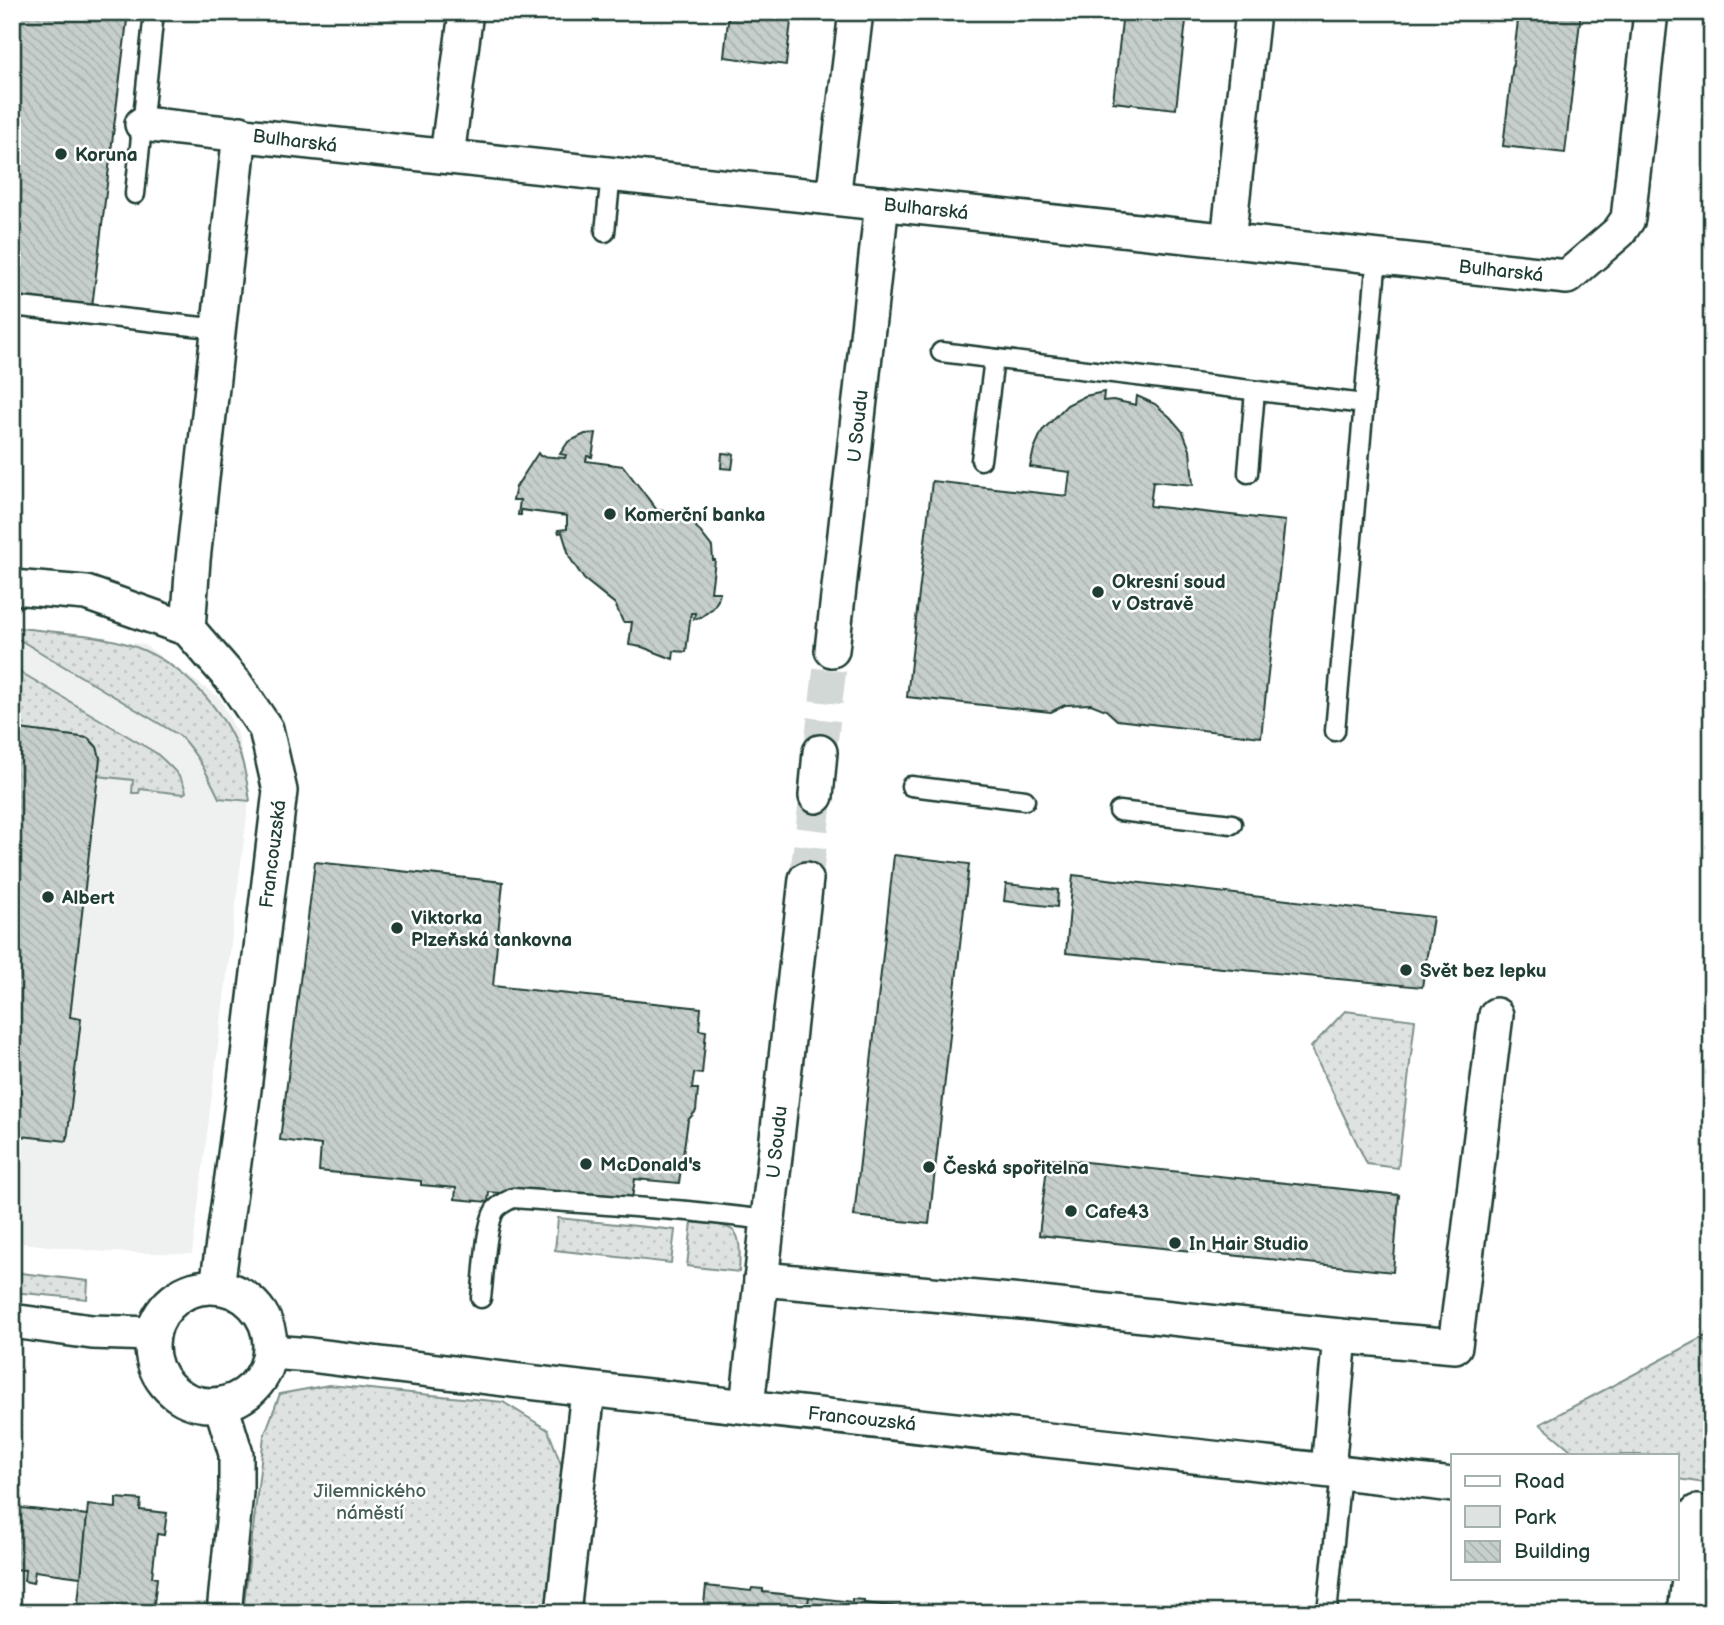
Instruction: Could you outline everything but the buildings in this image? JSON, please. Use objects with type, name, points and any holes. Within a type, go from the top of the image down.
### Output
[{"type":"street","points":[[447,156],[466,12]]},
{"type":"street","points":[[833,198],[856,12]]},
{"type":"street","points":[[1228,242],[1253,12]]},
{"type":"street","name":"Bulharská","points":[[142,124],[1228,242],[1567,276],[1619,232],[1628,219],[1651,12]]},
{"type":"street","points":[[188,629],[193,560],[240,133]]},
{"type":"street","name":"U Soudu","points":[[832,650],[882,203]]},
{"type":"street","name":"Francouzská","points":[[12,586],[86,593],[188,629],[235,683],[266,729],[279,791],[244,1089],[217,1287]]},
{"type":"street","name":"U Soudu","points":[[747,1406],[806,879]]},
{"type":"street","points":[[761,1279],[1022,1302],[1455,1346],[1496,1015]]},
{"type":"street","points":[[217,1287],[233,1290],[258,1308],[266,1321],[271,1352],[260,1381],[236,1400],[221,1405],[197,1403],[175,1393],[163,1381],[152,1351],[153,1334],[165,1308],[188,1291],[217,1287]]},
{"type":"street","points":[[12,1321],[92,1332],[153,1334]]},
{"type":"street","points":[[1334,1471],[1340,1336]]},
{"type":"street","name":"Francouzská","points":[[271,1352],[588,1391],[747,1406],[1451,1485]]},
{"type":"street","points":[[563,1613],[588,1391]]},
{"type":"street","points":[[221,1405],[236,1454],[236,1492],[224,1613]]},
{"type":"street","points":[[1685,1613],[1695,1511]]},
{"type":"lane","points":[[135,194],[154,12]]},
{"type":"lane","points":[[605,232],[611,174]]},
{"type":"lane","points":[[1335,731],[1377,256]]},
{"type":"lane","points":[[12,306],[219,329]]},
{"type":"lane","points":[[941,352],[1364,404]]},
{"type":"lane","points":[[981,460],[994,359]]},
{"type":"lane","points":[[1248,473],[1255,391]]},
{"type":"lane","points":[[911,786],[1025,800]]},
{"type":"lane","points":[[1119,811],[1233,824]]},
{"type":"lane","points":[[481,1298],[490,1225],[495,1211],[513,1198],[768,1220]]},
{"type":"lane","points":[[1327,1613],[1334,1471]]},
{"type":"shaded area","points":[[12,631],[143,644],[220,698],[238,735],[250,792],[192,1254],[105,1252],[12,1242]]},
{"type":"green space","points":[[12,627],[124,643],[161,659],[177,670],[207,698],[229,731],[246,774],[250,801],[219,798],[202,766],[180,736],[15,637],[12,635]]},
{"type":"green space","points":[[12,667],[156,753],[178,776],[186,792],[183,794],[140,789],[139,793],[132,793],[133,780],[98,776],[98,750],[88,738],[12,728]]},
{"type":"green space","points":[[1345,1011],[1415,1020],[1398,1168],[1367,1164],[1311,1047]]},
{"type":"green space","points":[[558,1218],[675,1230],[671,1263],[555,1250]]},
{"type":"green space","points":[[692,1222],[719,1225],[734,1231],[739,1245],[739,1272],[687,1266]]},
{"type":"green space","points":[[12,1272],[88,1281],[87,1299],[12,1292]]},
{"type":"green space","points":[[1712,1333],[1712,1484],[1678,1479],[1678,1454],[1576,1454],[1540,1424]]},
{"type":"green space","name":"Jilemnického náměstí","points":[[329,1385],[503,1402],[548,1430],[562,1467],[545,1613],[243,1613],[264,1436],[280,1394]]},
{"type":"tunnel","points":[[820,752],[832,650]]},
{"type":"tunnel","points":[[806,879],[816,796]]},
{"type":"place","name":"Koruna","points":[[61,154]]},
{"type":"place","name":"Komerční banka","points":[[610,514]]},
{"type":"place","name":"Okresní soud v Ostravě","points":[[1098,592]]},
{"type":"place","name":"Albert","points":[[48,897]]},
{"type":"place","name":"Viktorka Plzeňská tankovna","points":[[397,928]]},
{"type":"place","name":"Svět bez lepku","points":[[1406,970]]},
{"type":"place","name":"McDonald's","points":[[586,1164]]},
{"type":"place","name":"Česká spořitelna","points":[[929,1167]]},
{"type":"place","name":"Cafe43","points":[[1071,1211]]},
{"type":"place","name":"In Hair Studio","points":[[1175,1243]]}]
